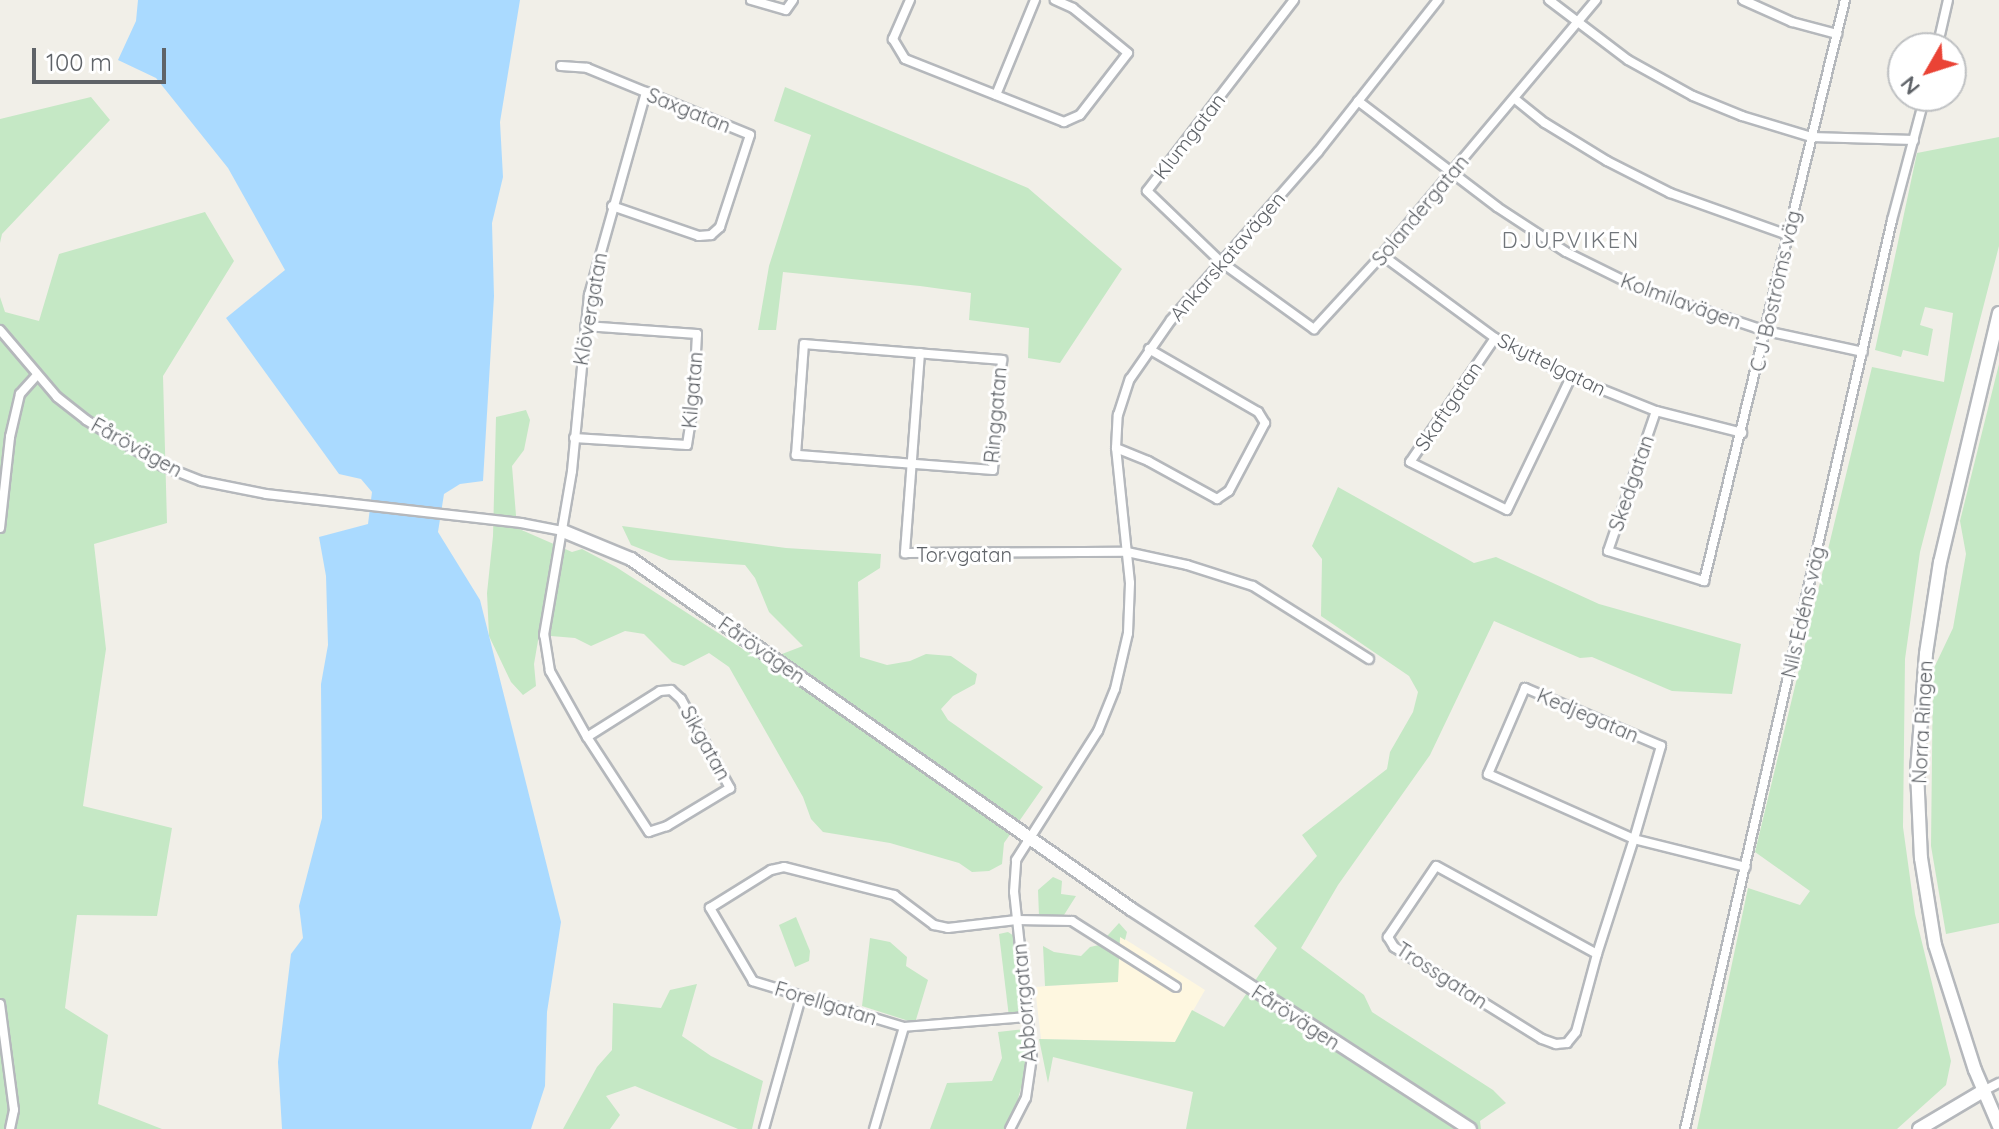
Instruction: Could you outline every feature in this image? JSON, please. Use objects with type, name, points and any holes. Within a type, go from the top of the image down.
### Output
[{"type":"street","points":[[751,0],[786,10],[793,0]]},
{"type":"street","points":[[910,0],[893,39],[905,59],[1064,122],[1080,115],[1128,53],[1073,8],[1055,0]]},
{"type":"street","points":[[996,95],[1035,0]]},
{"type":"street","name":"Klumgatan","points":[[1221,262],[1147,191],[1294,0]]},
{"type":"street","name":"Ankarskatavägen","points":[[1029,837],[1098,731],[1115,689],[1128,633],[1127,552],[1116,448],[1118,415],[1130,379],[1149,349],[1358,101],[1438,0]]},
{"type":"street","points":[[1549,0],[1628,60],[1693,96],[1742,116],[1811,137],[1914,140]]},
{"type":"street","name":"Solandergatan","points":[[1221,262],[1314,329],[1382,255],[1596,0]]},
{"type":"street","points":[[1743,0],[1792,22],[1837,34]]},
{"type":"street","name":"C J Boströms väg","points":[[1704,581],[1845,0]]},
{"type":"street","points":[[1941,32],[1948,0]]},
{"type":"street","name":"Saxgatan","points":[[561,66],[587,68],[750,135],[720,227],[711,235],[699,236],[612,206]]},
{"type":"street","name":"Klövergatan","points":[[563,531],[585,326],[612,206],[646,92]]},
{"type":"street","points":[[1515,99],[1582,146],[1657,187],[1728,217],[1788,235]]},
{"type":"street","name":"Kolmilavägen","points":[[1358,101],[1450,173],[1566,252],[1603,271],[1641,289],[1766,331],[1863,352]]},
{"type":"street","name":"Nils Edéns väg","points":[[1685,1129],[1921,112]]},
{"type":"street","name":"Skyttelgatan","points":[[1382,255],[1495,338],[1571,377],[1656,411],[1742,433]]},
{"type":"street","name":"Norra Ringen","points":[[1999,313],[1940,562],[1926,654],[1917,771],[1921,858],[1935,945],[1983,1091],[1999,1126]]},
{"type":"street","name":"Kilgatan","points":[[574,438],[687,445],[693,408],[697,334],[585,326]]},
{"type":"street","name":"Fårövägen","points":[[0,330],[37,375],[86,420],[163,466],[201,481],[245,491],[563,531],[631,559],[1240,981],[1470,1129]]},
{"type":"street","name":"Skaftgatan","points":[[1495,338],[1410,462],[1507,510],[1571,377]]},
{"type":"street","points":[[910,464],[796,455],[804,344],[920,353]]},
{"type":"street","points":[[1116,448],[1148,461],[1217,499],[1229,491],[1265,423],[1258,412],[1149,349]]},
{"type":"street","name":"Torvgatan","points":[[920,353],[905,553],[1127,552]]},
{"type":"street","name":"Ringgatan","points":[[910,464],[993,470],[1002,360],[920,353]]},
{"type":"street","points":[[0,528],[10,437],[20,394],[37,375]]},
{"type":"street","name":"Skedgatan","points":[[1656,411],[1608,551],[1704,581]]},
{"type":"street","name":"Sikgatan","points":[[563,531],[544,635],[550,671],[587,737],[649,832],[667,826],[730,788],[681,699],[671,690],[660,691],[587,737]]},
{"type":"street","points":[[1127,552],[1240,579],[1283,601],[1369,659]]},
{"type":"street","name":"Kedjegatan","points":[[1634,839],[1661,746],[1525,688],[1488,774],[1634,839],[1746,867]]},
{"type":"street","name":"Abborrgatan","points":[[1010,1129],[1026,1098],[1032,1057],[1017,920],[1016,860],[1029,837]]},
{"type":"street","name":"Trossgatan","points":[[1597,954],[1436,866],[1388,937],[1394,947],[1542,1039],[1556,1044],[1567,1043],[1576,1032],[1634,839]]},
{"type":"street","name":"Forellgatan","points":[[1017,920],[948,928],[934,925],[894,895],[784,867],[771,870],[710,908],[753,981],[904,1027],[1027,1017]]},
{"type":"street","name":"Abborrgatan","points":[[1017,920],[1072,921],[1176,987]]},
{"type":"street","points":[[764,1129],[801,997]]},
{"type":"street","points":[[0,1004],[14,1110],[10,1129]]},
{"type":"street","points":[[874,1129],[904,1027]]},
{"type":"street","points":[[1919,1129],[1999,1083]]},
{"type":"shaded area","points":[[1120,936],[1205,990],[1175,1042],[1041,1039],[1035,987],[1117,981]]},
{"type":"green space","points":[[785,87],[1028,188],[1122,269],[1060,363],[1028,358],[1029,328],[969,320],[971,293],[920,286],[783,272],[776,330],[758,330],[769,266],[811,135],[774,121]]},
{"type":"green space","points":[[91,97],[110,120],[2,234],[0,243],[0,119]]},
{"type":"green space","points":[[1999,137],[1999,246],[1920,552],[1905,659],[1903,827],[1915,914],[1951,1061],[1946,1085],[1897,1129],[1697,1129],[1748,888],[1800,905],[1810,891],[1755,852],[1872,367],[1944,382],[1953,313],[1925,307],[1920,325],[1933,329],[1928,356],[1903,350],[1901,357],[1875,350],[1917,153]]},
{"type":"green space","points":[[205,212],[234,261],[163,376],[167,523],[94,544],[106,649],[83,806],[172,828],[157,916],[77,915],[65,1008],[108,1035],[98,1104],[162,1129],[0,1129],[0,297],[5,312],[39,321],[59,254]]},
{"type":"green space","points":[[1999,364],[1999,923],[1946,934],[1931,846],[1933,670],[1953,628],[1966,554],[1960,521]]},
{"type":"green space","points":[[526,410],[530,420],[524,450],[512,466],[517,528],[572,552],[582,549],[616,567],[746,651],[782,654],[803,646],[769,612],[755,578],[745,565],[669,560],[631,545],[622,526],[786,548],[881,554],[880,568],[858,582],[860,657],[887,665],[926,654],[951,656],[977,674],[975,684],[953,696],[941,709],[948,720],[1043,787],[1004,843],[1002,864],[989,871],[972,872],[959,863],[890,843],[823,832],[811,819],[803,797],[729,667],[709,653],[684,666],[672,662],[644,634],[625,631],[591,646],[575,638],[539,635],[534,664],[536,686],[523,695],[511,682],[489,636],[487,593],[493,536],[496,417]]},
{"type":"green space","points":[[1338,487],[1474,563],[1496,557],[1599,604],[1741,644],[1732,694],[1672,691],[1592,657],[1580,658],[1494,621],[1430,755],[1338,885],[1301,948],[1364,995],[1372,1012],[1493,1090],[1506,1103],[1480,1121],[1481,1129],[1186,1129],[1193,1092],[1053,1057],[1048,1083],[1039,1039],[1175,1042],[1192,1010],[1224,1027],[1277,948],[1254,926],[1317,856],[1302,835],[1387,769],[1390,752],[1413,712],[1418,692],[1409,676],[1321,616],[1322,559],[1312,546]]},
{"type":"green space","points":[[1053,877],[1062,881],[1061,894],[1076,896],[1064,915],[1039,916],[1038,890]]},
{"type":"green space","points":[[796,917],[810,951],[809,961],[795,967],[779,925]]},
{"type":"green space","points":[[1119,923],[1127,932],[1125,940],[1120,937],[1118,982],[1045,986],[1043,946],[1054,952],[1081,956],[1090,947],[1099,945]]},
{"type":"green space","points":[[1008,932],[1017,938],[1024,1012],[1009,1017],[999,934]]},
{"type":"green space","points":[[870,938],[890,942],[907,957],[906,966],[928,980],[915,1023],[862,1006]]},
{"type":"green space","points":[[697,984],[682,1036],[711,1056],[763,1081],[752,1129],[738,1129],[635,1086],[606,1096],[620,1115],[610,1129],[563,1129],[597,1067],[612,1050],[613,1003],[661,1008],[670,990]]},
{"type":"green space","points":[[1025,1029],[1027,1066],[1012,1121],[1005,1129],[930,1129],[947,1083],[992,1081],[1002,1058],[998,1032]]},
{"type":"water","points":[[138,0],[520,0],[500,122],[503,177],[492,223],[494,296],[483,481],[460,484],[444,494],[438,532],[480,600],[561,922],[547,1012],[545,1086],[531,1129],[282,1129],[278,1062],[291,954],[303,938],[299,906],[322,818],[321,684],[328,645],[326,576],[319,537],[368,524],[372,492],[361,479],[339,474],[226,318],[285,270],[228,168],[156,78],[118,60],[136,21]]},
{"type":"district","name":"DJUPVIKEN","points":[[1571,241]]}]
